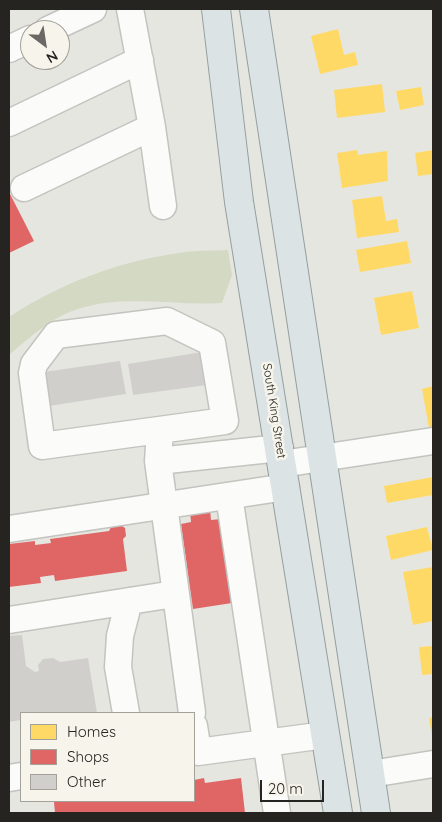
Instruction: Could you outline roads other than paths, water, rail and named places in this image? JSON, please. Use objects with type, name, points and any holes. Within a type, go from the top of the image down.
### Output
[{"type":"main road","name":"South King Street","points":[[216,9],[239,202],[338,813]]},
{"type":"main road","points":[[254,9],[324,457],[376,813]]},
{"type":"street","points":[[69,20],[93,9]]},
{"type":"street","points":[[130,9],[152,127],[162,206]]},
{"type":"street","points":[[9,123],[140,60]]},
{"type":"street","points":[[24,188],[152,127]]},
{"type":"street","points":[[167,321],[212,343],[225,421],[160,430],[42,446],[32,372],[34,364],[56,335],[167,321]]},
{"type":"street","points":[[160,430],[158,460],[174,594],[192,712]]},
{"type":"street","points":[[158,460],[283,466],[324,457],[433,441]]},
{"type":"street","points":[[9,529],[229,496],[283,466]]},
{"type":"street","points":[[229,496],[277,813]]},
{"type":"street","points":[[9,620],[174,594]]},
{"type":"street","points":[[126,712],[118,667],[120,636],[129,601]]},
{"type":"street","points":[[195,739],[196,752],[325,736]]},
{"type":"street","points":[[371,774],[433,764]]}]
